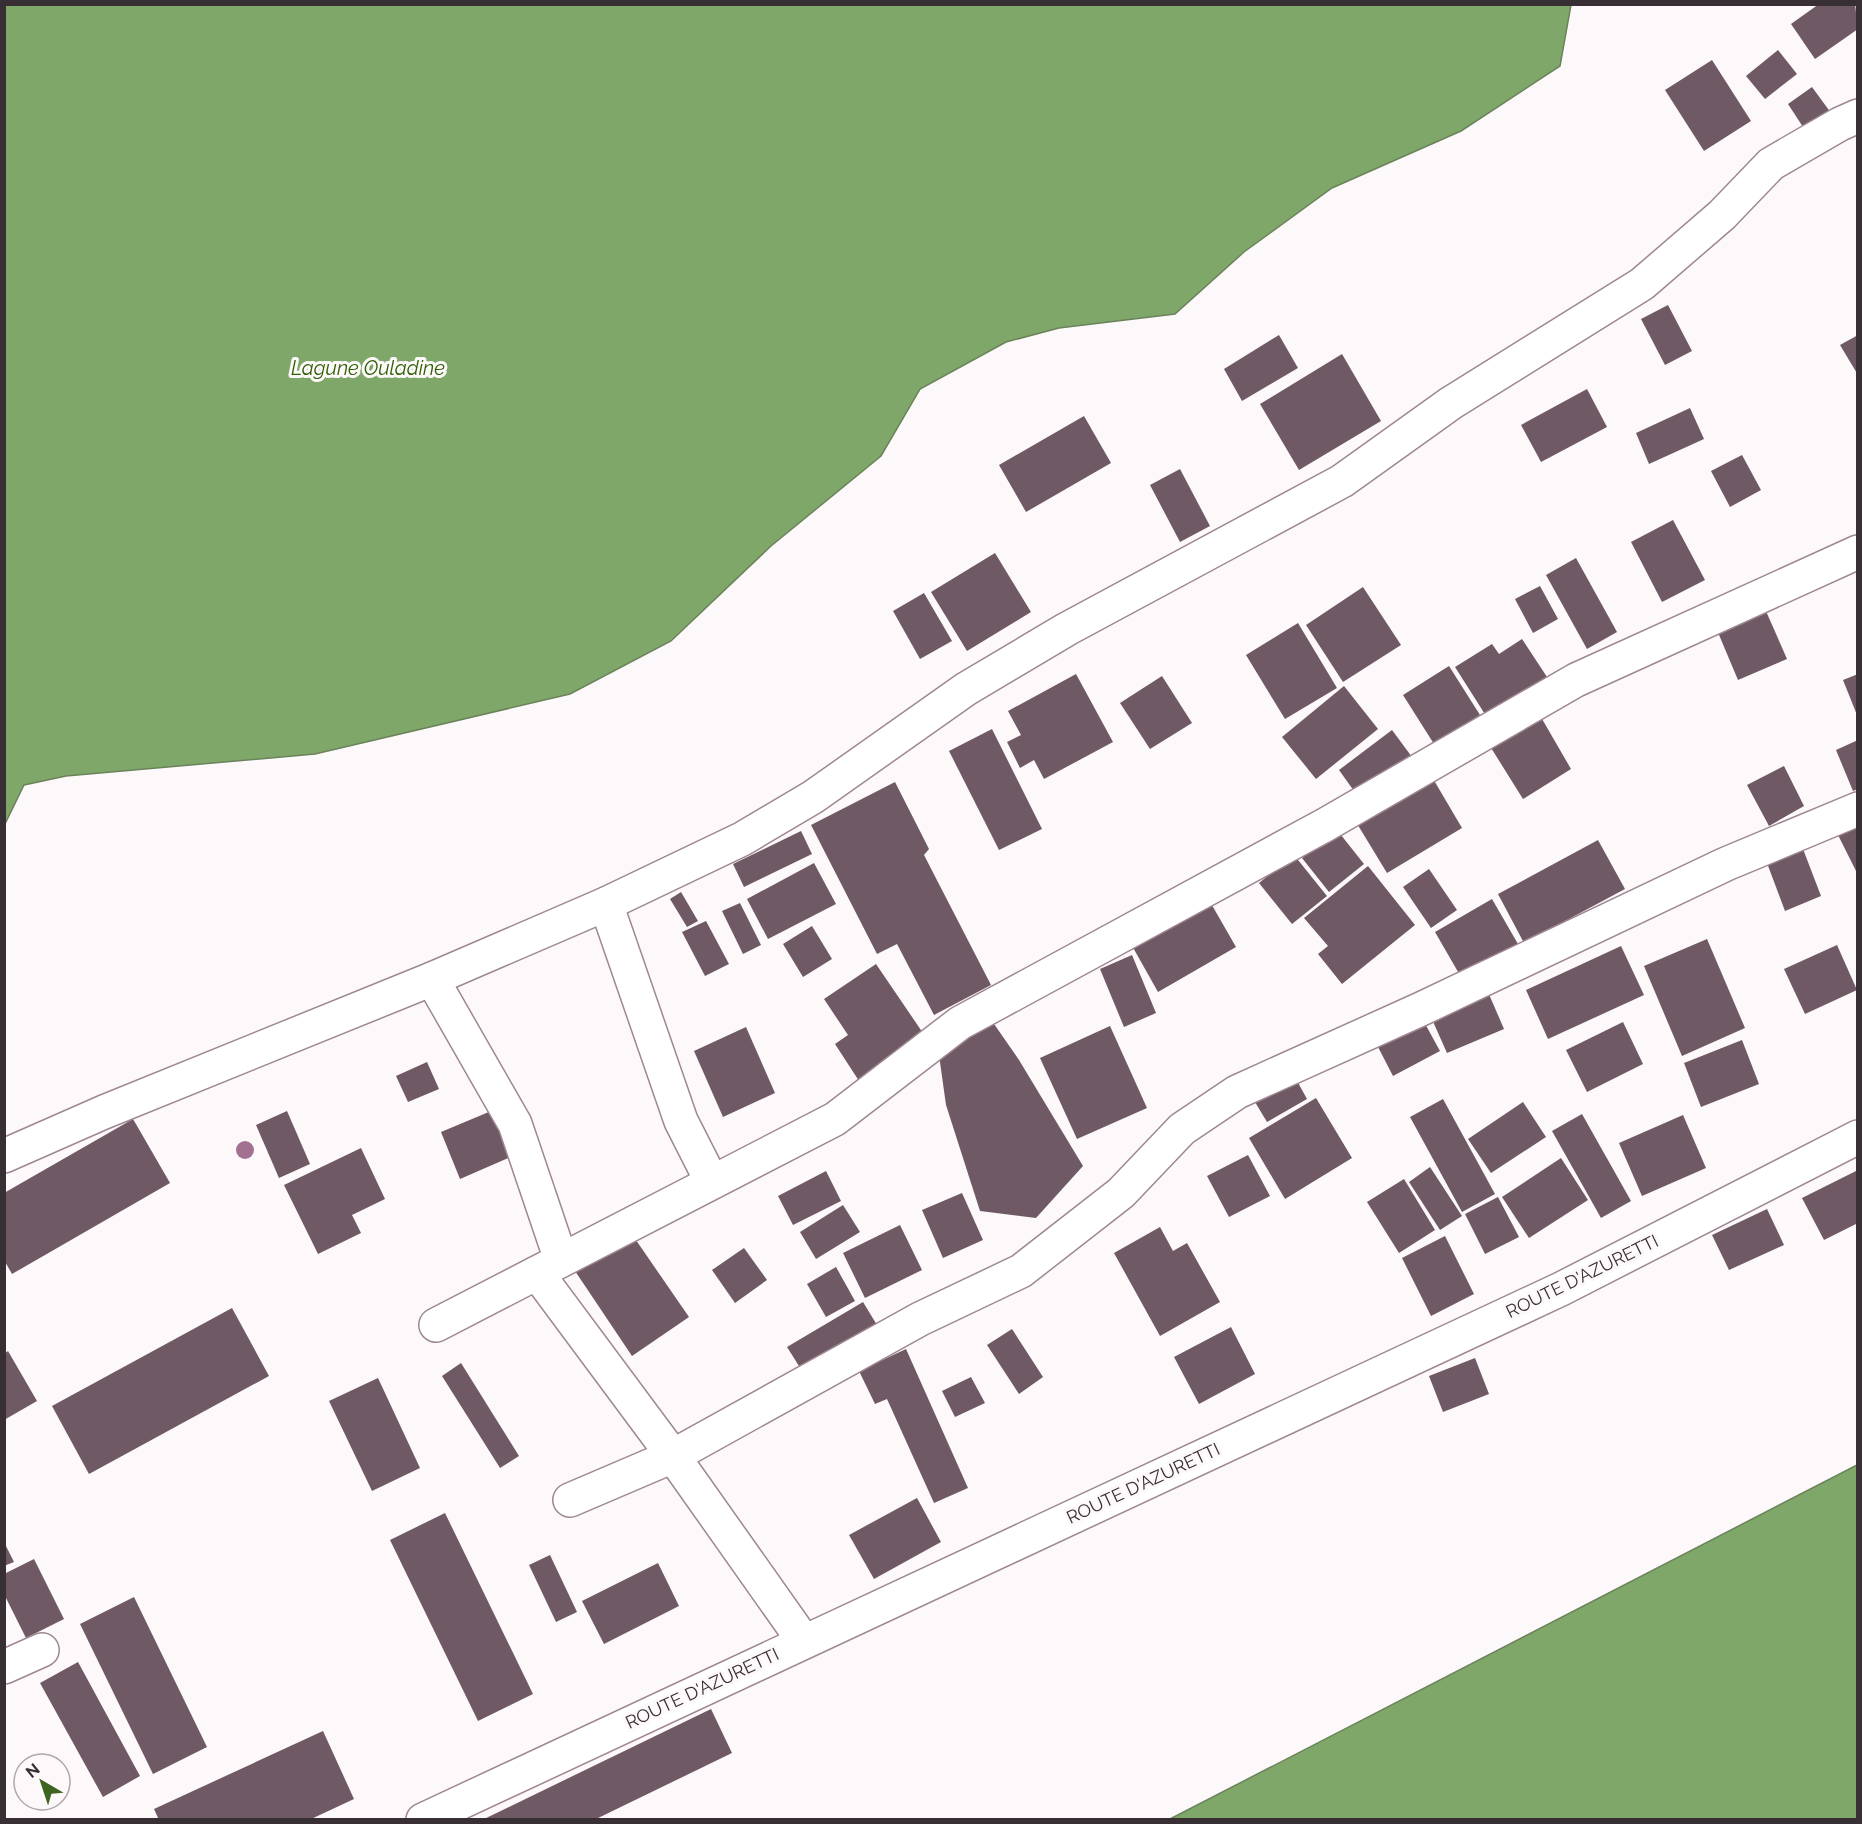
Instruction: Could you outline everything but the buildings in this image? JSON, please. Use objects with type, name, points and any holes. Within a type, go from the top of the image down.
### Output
[{"type":"street","points":[[4,1156],[104,1112],[432,979],[606,904],[762,827],[813,797],[966,689],[1037,647],[1342,481],[1451,403],[1642,284],[1722,215],[1771,164],[1857,116]]},
{"type":"street","points":[[436,1325],[835,1119],[960,1023],[1325,825],[1576,680],[1857,552]]},
{"type":"street","points":[[570,1500],[673,1456],[920,1319],[1020,1271],[1121,1193],[1182,1129],[1237,1092],[1421,1009],[1726,864],[1857,809]]},
{"type":"street","points":[[606,904],[681,1121],[712,1182]]},
{"type":"street","points":[[432,979],[515,1124],[549,1266],[673,1456],[803,1640]]},
{"type":"street","name":"ROUTE D'AZURETTI","points":[[423,1820],[803,1640],[1561,1288],[1857,1137]]},
{"type":"street","points":[[4,1666],[42,1650]]},
{"type":"water","name":"Lagune Ouladine","points":[[5,4],[1571,5],[1560,66],[1461,131],[1332,188],[1244,252],[1175,314],[1059,328],[1006,342],[920,389],[881,456],[771,546],[671,641],[570,694],[315,754],[66,776],[24,785],[5,824]]},
{"type":"water","points":[[1857,1465],[1857,1819],[1170,1819]]}]
